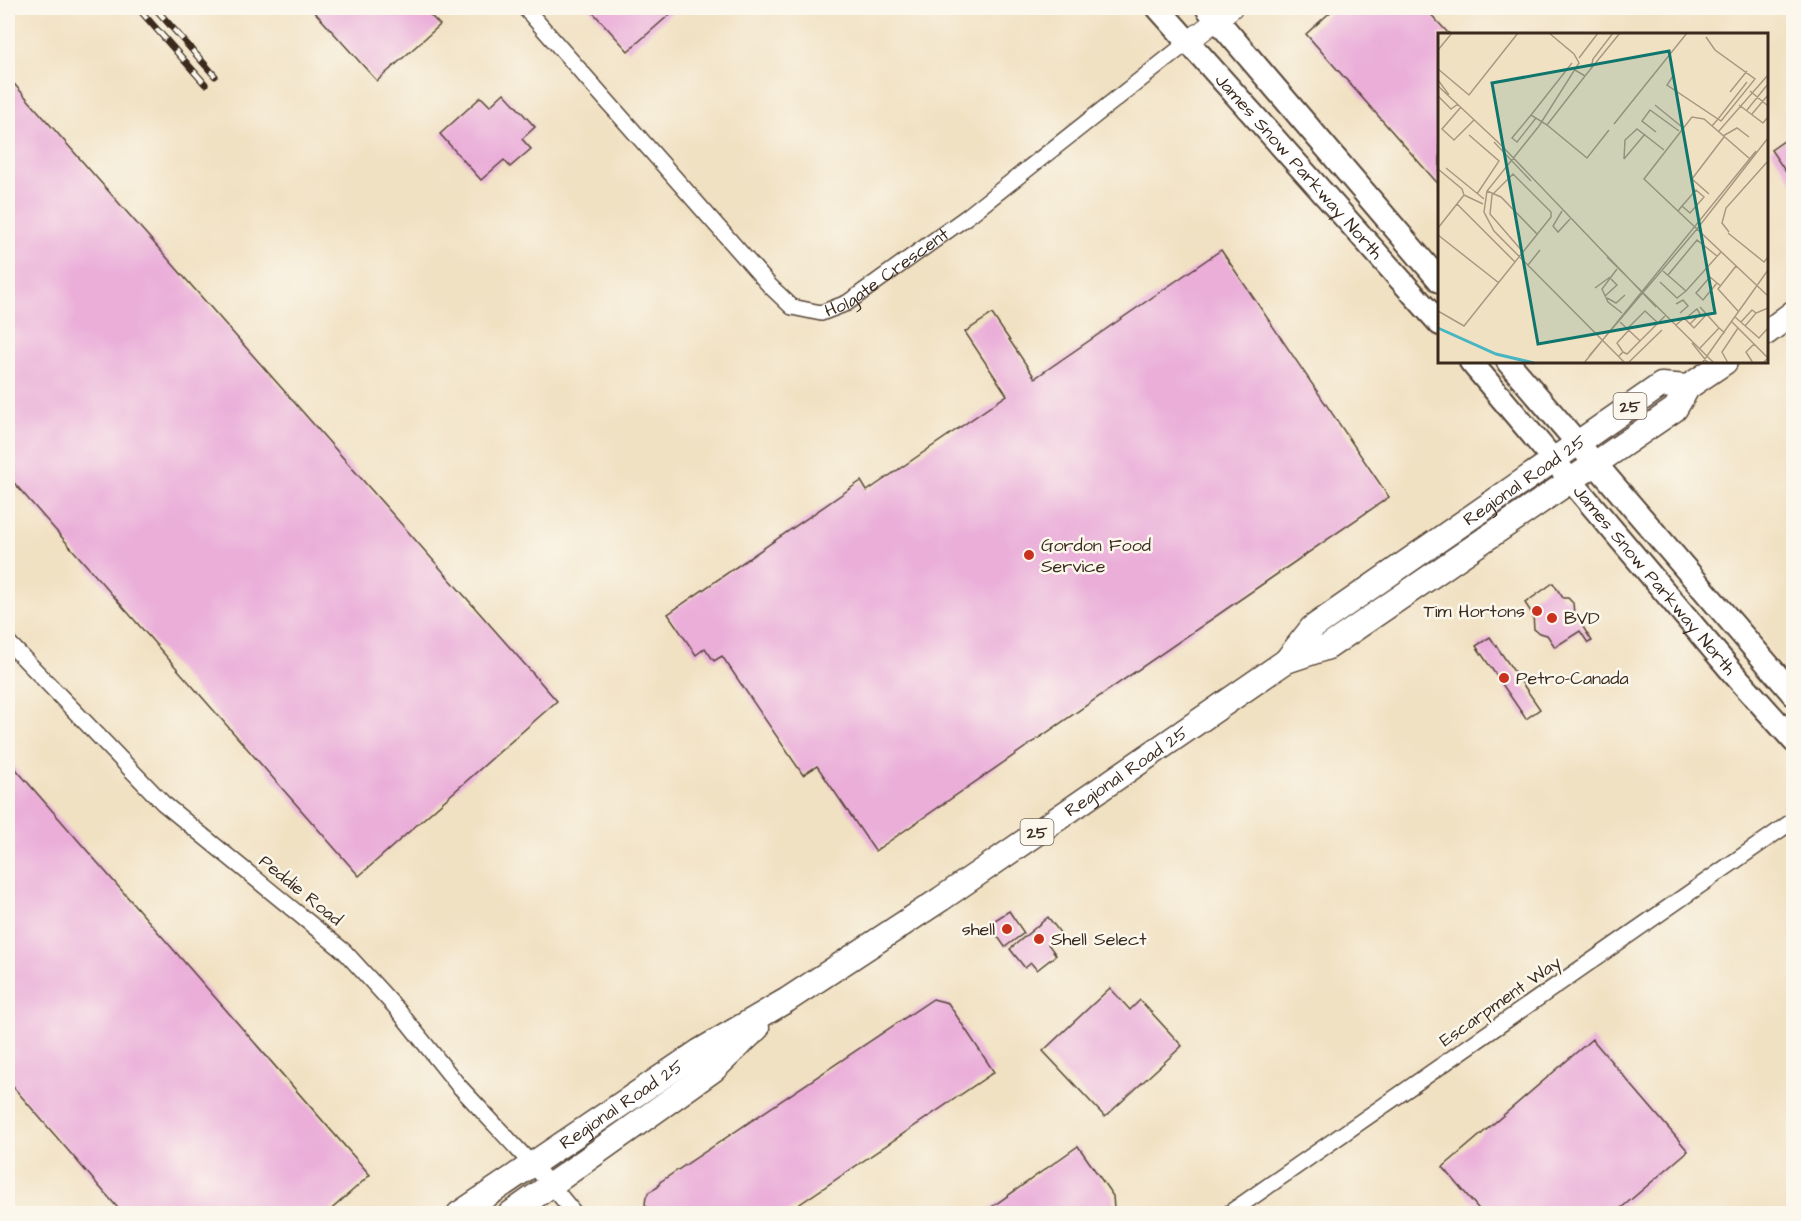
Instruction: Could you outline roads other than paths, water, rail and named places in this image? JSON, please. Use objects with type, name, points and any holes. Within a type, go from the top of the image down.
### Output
[{"type":"main road","name":"James Snow Parkway North","points":[[1158,8],[1210,21],[1438,279]]},
{"type":"main road","name":"James Snow Parkway North","points":[[1210,21],[1438,321]]},
{"type":"main road","points":[[1768,332],[1794,312]]},
{"type":"main road","name":"James Snow Parkway North","points":[[1472,363],[1734,674],[1794,741]]},
{"type":"main road","name":"James Snow Parkway North","points":[[1509,363],[1794,694]]},
{"type":"main road","name":"Regional Road 25","points":[[459,1214],[700,1051],[787,1000],[941,899],[1286,661],[1328,647],[1675,409],[1688,387],[1724,363]]},
{"type":"main road","name":"Regional Road 25","points":[[1286,661],[1312,628],[1661,385],[1688,387]]},
{"type":"main road","name":"Regional Road 25","points":[[510,1214],[713,1070],[787,1000]]},
{"type":"street","name":"Holgate Crescent","points":[[525,8],[770,286],[792,307],[820,313],[847,303],[968,216],[1210,21]]},
{"type":"street","name":"Peddie Road","points":[[8,642],[163,802],[345,952],[397,1009],[458,1085],[552,1186]]},
{"type":"street","name":"Escarpment Way","points":[[1228,1214],[1794,820]]},
{"type":"street","points":[[552,1186],[575,1214]]},
{"type":"railway","points":[[138,8],[205,84]]},
{"type":"railway","points":[[155,8],[215,76]]},
{"type":"place","name":"Gordon Food Service","points":[[1029,555]]},
{"type":"place","name":"Tim Hortons","points":[[1537,611]]},
{"type":"place","name":"BVD","points":[[1552,618]]},
{"type":"place","name":"Petro-Canada","points":[[1504,678]]},
{"type":"place","name":"shell","points":[[1007,929]]},
{"type":"place","name":"Shell Select","points":[[1039,939]]}]
